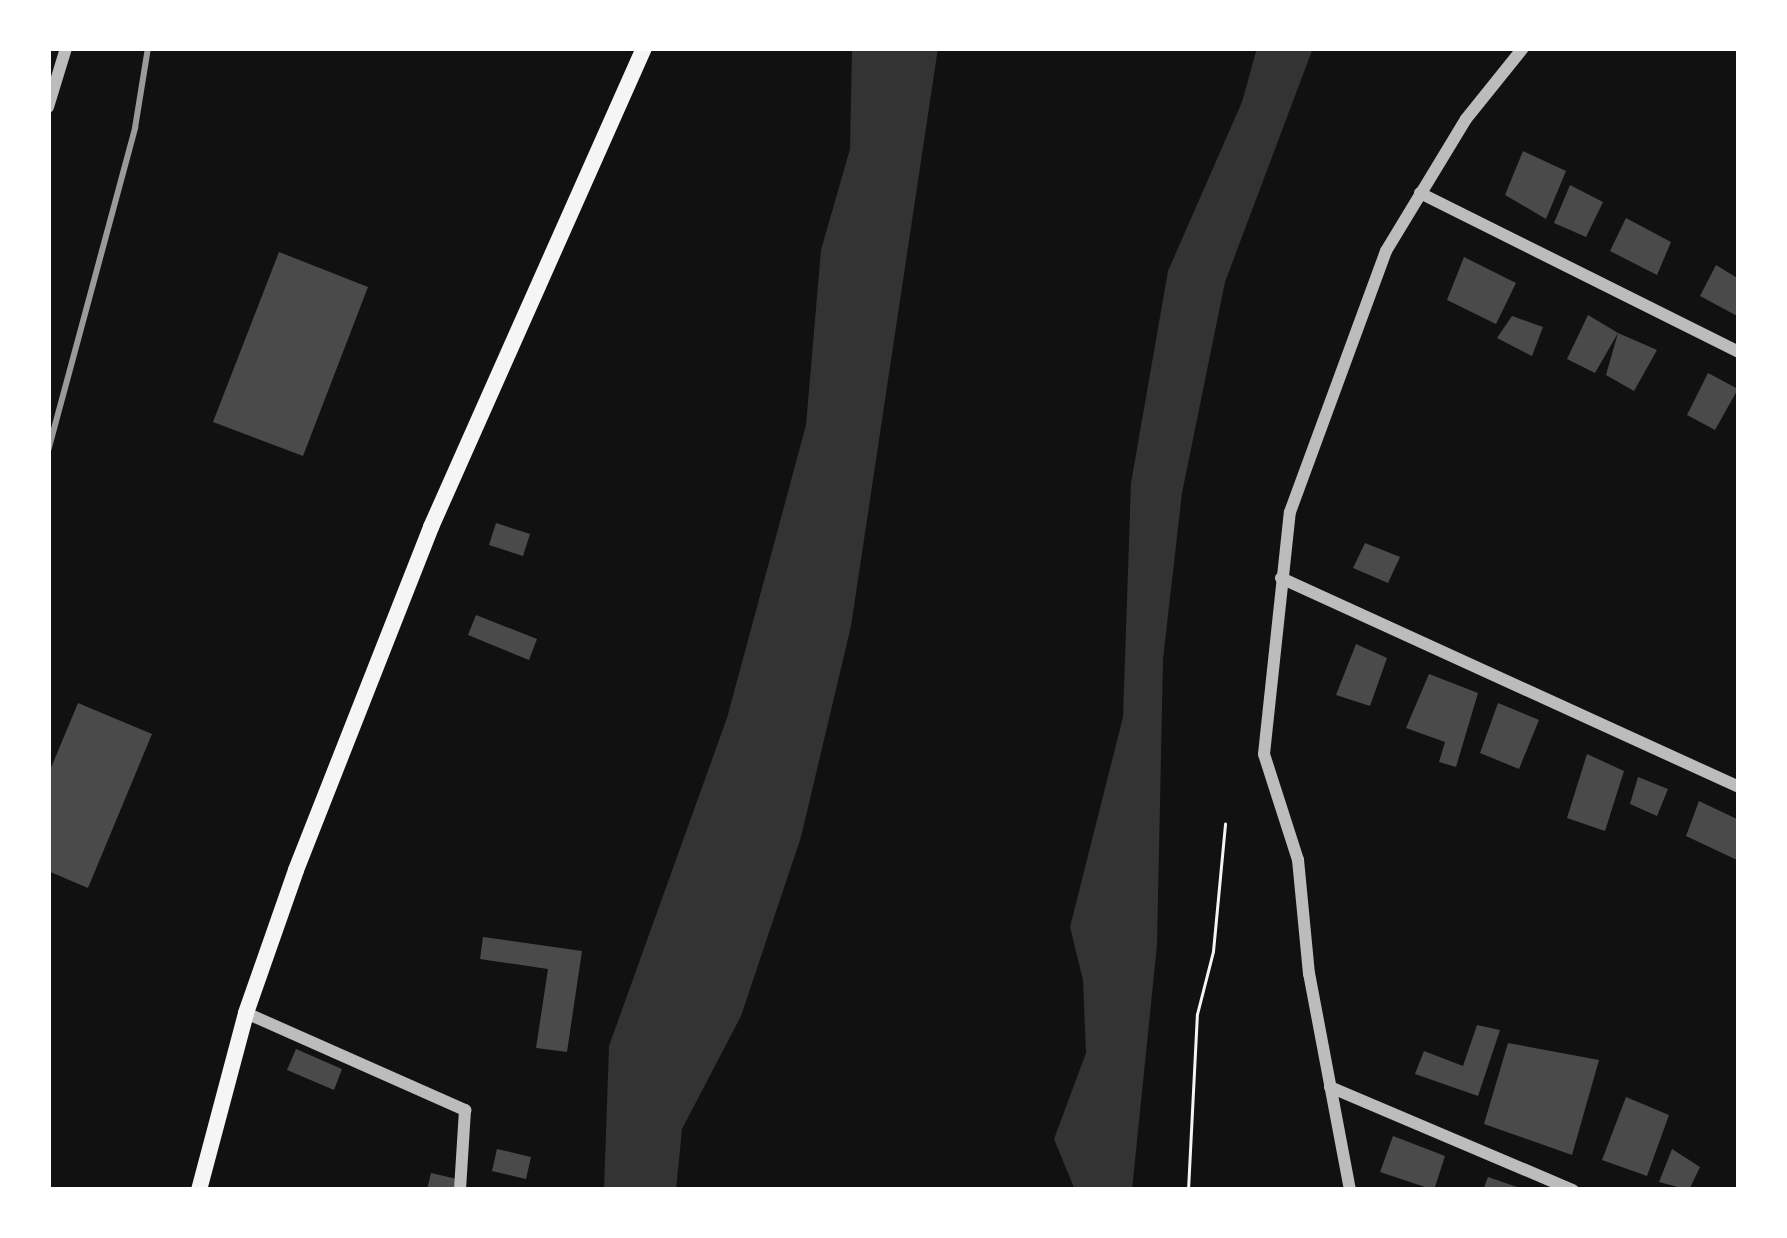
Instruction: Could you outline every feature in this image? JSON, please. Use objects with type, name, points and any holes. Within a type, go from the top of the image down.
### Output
[{"type":"main road","points":[[199,1190],[246,1013],[431,527],[644,48]]},
{"type":"street","points":[[1350,1190],[1330,1087],[1298,860],[1264,754],[1290,512],[1387,251],[1420,193],[1523,48]]},
{"type":"street","points":[[48,68],[66,52]]},
{"type":"street","points":[[48,106],[66,52]]},
{"type":"street","points":[[1420,193],[1739,352]]},
{"type":"street","points":[[1281,578],[1739,787]]},
{"type":"street","points":[[246,1013],[465,1110],[460,1190]]},
{"type":"street","points":[[1330,1087],[1573,1190]]},
{"type":"path","points":[[1188,1190],[1197,1013],[1214,951],[1226,824]]},
{"type":"shaded area","points":[[852,48],[938,48],[851,626],[801,837],[741,1016],[682,1129],[676,1190],[604,1190],[609,1046],[727,718],[806,425],[821,250],[850,149]]},
{"type":"shaded area","points":[[1257,48],[1313,48],[1225,282],[1182,493],[1163,659],[1157,945],[1132,1190],[1075,1190],[1054,1139],[1086,1053],[1083,980],[1070,927],[1123,717],[1131,483],[1168,271],[1242,102]]},
{"type":"building","points":[[1523,151],[1566,171],[1546,219],[1505,195]]},
{"type":"building","points":[[1570,185],[1603,202],[1586,237],[1554,223]]},
{"type":"building","points":[[1626,218],[1671,242],[1657,275],[1610,251]]},
{"type":"building","points":[[279,252],[368,287],[303,456],[213,422]]},
{"type":"building","points":[[1464,257],[1516,283],[1496,324],[1447,300]]},
{"type":"building","points":[[1716,265],[1739,279],[1739,317],[1700,296]]},
{"type":"building","points":[[1588,315],[1618,333],[1595,373],[1567,359]]},
{"type":"building","points":[[1512,316],[1543,327],[1532,356],[1497,338]]},
{"type":"building","points":[[1618,333],[1657,350],[1634,391],[1606,375]]},
{"type":"building","points":[[1708,373],[1738,389],[1715,430],[1687,415]]},
{"type":"building","points":[[496,523],[530,534],[523,556],[489,545]]},
{"type":"building","points":[[1365,543],[1400,557],[1388,583],[1353,568]]},
{"type":"building","points":[[476,615],[537,639],[529,660],[468,635]]},
{"type":"building","points":[[1356,644],[1387,658],[1370,706],[1336,695]]},
{"type":"building","points":[[1429,674],[1478,693],[1456,767],[1439,762],[1445,742],[1406,728]]},
{"type":"building","points":[[78,703],[152,734],[88,888],[48,871],[48,775]]},
{"type":"building","points":[[1498,703],[1539,720],[1519,769],[1480,753]]},
{"type":"building","points":[[1587,754],[1624,771],[1605,831],[1567,818]]},
{"type":"building","points":[[1638,777],[1668,789],[1657,816],[1630,804]]},
{"type":"building","points":[[1699,801],[1739,820],[1737,860],[1686,836]]},
{"type":"building","points":[[483,937],[582,951],[567,1052],[536,1048],[548,969],[480,959]]},
{"type":"building","points":[[1477,1025],[1500,1030],[1478,1096],[1415,1074],[1424,1051],[1463,1066]]},
{"type":"building","points":[[1508,1043],[1599,1060],[1572,1155],[1484,1124]]},
{"type":"building","points":[[296,1049],[342,1069],[334,1090],[287,1070]]},
{"type":"building","points":[[1626,1097],[1669,1115],[1647,1176],[1602,1160]]},
{"type":"building","points":[[1393,1136],[1445,1156],[1434,1190],[1380,1172]]},
{"type":"building","points":[[497,1149],[531,1157],[526,1179],[492,1171]]},
{"type":"building","points":[[1672,1149],[1700,1167],[1689,1190],[1659,1182]]},
{"type":"building","points":[[431,1173],[457,1179],[455,1190],[427,1190]]},
{"type":"building","points":[[1488,1177],[1523,1189],[1523,1190],[1483,1190]]},
{"type":"railway","points":[[48,451],[135,128],[148,48]]}]
